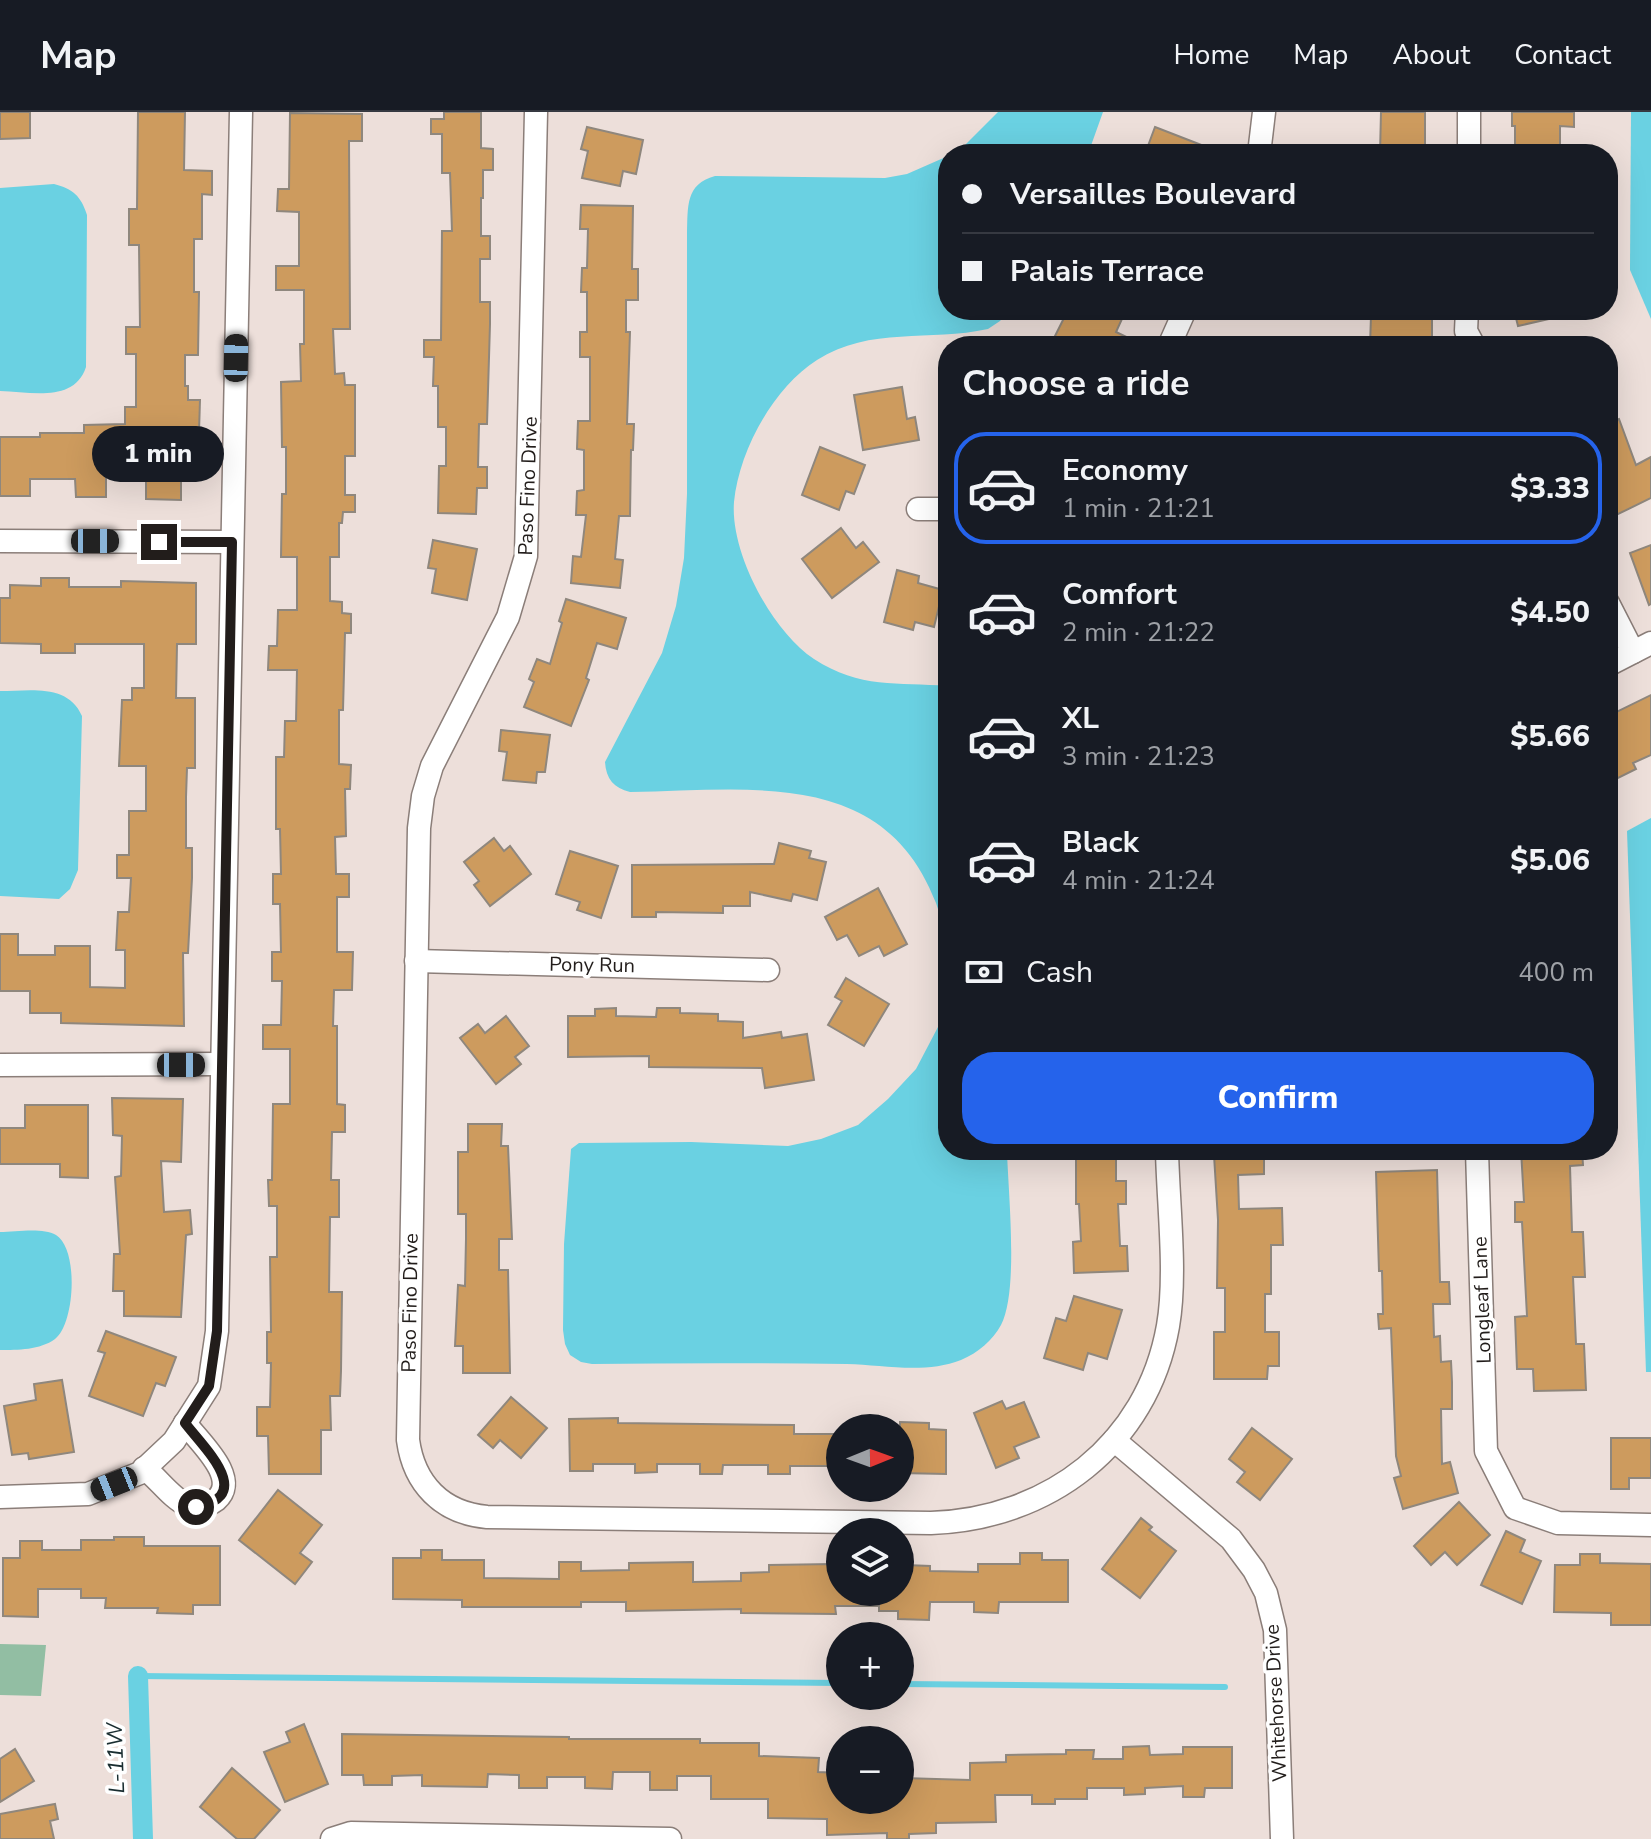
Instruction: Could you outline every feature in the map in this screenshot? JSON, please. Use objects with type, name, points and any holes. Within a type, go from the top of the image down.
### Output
[{"type":"street","points":[[0,1497],[88,1494],[140,1473],[174,1441],[209,1386],[217,1331],[241,112]]},
{"type":"street","name":"Paso Fino Drive","points":[[536,112],[526,556],[508,617],[432,766],[423,796],[419,828],[408,1440],[418,1476],[447,1506],[473,1516],[487,1517],[947,1523],[1010,1511],[1039,1498],[1080,1473],[1114,1440],[1149,1386],[1168,1325],[1171,1293],[1167,1160]]},
{"type":"street","points":[[1260,144],[1264,112]]},
{"type":"street","points":[[1469,112],[1469,144]]},
{"type":"street","points":[[918,509],[938,509]]},
{"type":"street","points":[[0,541],[232,542]]},
{"type":"street","points":[[1618,616],[1642,648],[1618,660]]},
{"type":"street","name":"Pony Run","points":[[416,961],[768,970]]},
{"type":"street","points":[[0,1065],[221,1064]]},
{"type":"street","name":"Longleaf Lane","points":[[1477,1160],[1486,1451],[1515,1508],[1558,1523],[1651,1525]]},
{"type":"street","points":[[144,1468],[185,1504],[196,1507],[216,1500],[223,1492],[223,1471],[185,1423]]},
{"type":"street","name":"Whitehorse Drive","points":[[1114,1440],[1231,1539],[1254,1570],[1266,1593],[1275,1630],[1282,1839]]},
{"type":"street","points":[[332,1839],[351,1833],[670,1839]]},
{"type":"green space","points":[[0,1644],[46,1645],[41,1696],[0,1695]]},
{"type":"water","points":[[998,112],[1103,112],[1092,144],[966,144]]},
{"type":"water","points":[[1631,112],[1651,112],[1651,319],[1630,270]]},
{"type":"water","points":[[938,160],[938,320],[1001,320],[988,329],[966,333],[858,343],[837,349],[817,360],[786,387],[761,422],[743,462],[734,502],[739,544],[746,567],[769,610],[798,646],[831,669],[863,680],[938,686],[938,910],[913,859],[883,828],[847,807],[808,796],[765,791],[630,792],[612,782],[605,762],[662,653],[676,606],[684,558],[687,494],[687,234],[688,206],[693,191],[715,176],[885,178],[907,174]]},
{"type":"water","points":[[54,184],[75,194],[87,215],[86,367],[72,386],[62,391],[0,391],[0,188]]},
{"type":"water","points":[[35,690],[58,694],[76,705],[82,716],[78,870],[70,889],[59,899],[0,896],[0,691]]},
{"type":"water","points":[[1651,818],[1651,1372],[1646,1372],[1627,831]]},
{"type":"water","points":[[938,1027],[938,1160],[1007,1160],[1010,1289],[1001,1325],[989,1341],[961,1360],[919,1368],[847,1364],[592,1364],[570,1355],[563,1330],[564,1244],[571,1149],[579,1143],[691,1142],[788,1146],[821,1139],[858,1125],[916,1069]]},
{"type":"water","points":[[36,1231],[56,1235],[68,1255],[72,1287],[67,1318],[55,1339],[43,1345],[0,1350],[0,1232]]},
{"type":"building","points":[[0,112],[30,112],[30,138],[0,139]]},
{"type":"building","points":[[138,112],[185,112],[184,170],[212,171],[212,195],[202,194],[202,239],[194,239],[194,292],[199,292],[198,355],[185,355],[188,400],[200,400],[198,463],[181,463],[181,500],[146,499],[146,466],[106,466],[106,497],[76,497],[75,479],[30,479],[30,496],[0,496],[0,437],[84,433],[84,425],[125,424],[125,407],[136,407],[136,354],[126,354],[126,327],[140,327],[139,245],[129,245],[129,209],[137,209]]},
{"type":"building","points":[[444,112],[481,112],[481,148],[493,149],[493,170],[483,170],[481,198],[481,236],[490,236],[490,259],[480,259],[480,302],[490,302],[490,324],[487,424],[479,424],[478,467],[487,467],[487,488],[477,488],[476,514],[438,513],[439,466],[446,466],[446,427],[438,427],[438,386],[433,386],[434,357],[424,357],[424,340],[441,340],[442,231],[452,231],[450,173],[442,173],[442,134],[431,134],[431,119],[444,119]]},
{"type":"building","points":[[1381,112],[1425,112],[1425,144],[1380,144]]},
{"type":"building","points":[[1512,112],[1574,112],[1574,127],[1560,126],[1560,144],[1515,144],[1515,126],[1512,126]]},
{"type":"building","points":[[290,113],[362,114],[362,141],[349,141],[350,329],[333,329],[335,374],[344,373],[345,385],[355,385],[355,456],[345,456],[345,495],[355,495],[355,512],[343,512],[342,523],[339,523],[339,557],[330,557],[330,601],[342,602],[342,613],[351,614],[351,633],[345,633],[343,710],[339,710],[339,764],[351,765],[350,789],[345,789],[346,836],[335,837],[336,874],[349,874],[349,897],[337,897],[337,952],[353,952],[352,990],[334,990],[337,1104],[345,1105],[345,1132],[332,1132],[331,1180],[339,1180],[339,1217],[330,1217],[329,1292],[342,1292],[341,1371],[340,1396],[330,1396],[331,1430],[321,1430],[321,1474],[269,1474],[268,1436],[257,1436],[257,1407],[270,1407],[271,1363],[267,1363],[267,1332],[271,1332],[270,1257],[277,1257],[277,1206],[269,1206],[268,1180],[272,1180],[273,1104],[290,1104],[290,1049],[263,1049],[263,1025],[281,1025],[282,981],[272,981],[272,952],[281,952],[280,904],[273,904],[273,874],[281,874],[280,829],[276,829],[276,757],[284,757],[285,721],[296,721],[297,670],[268,670],[269,646],[277,646],[278,610],[297,610],[297,557],[281,557],[286,447],[282,447],[281,382],[301,381],[304,290],[276,290],[276,266],[299,266],[299,212],[277,211],[278,189],[289,189]]},
{"type":"building","points":[[587,127],[643,140],[636,174],[623,171],[620,186],[582,178],[588,151],[581,149]]},
{"type":"building","points":[[1155,127],[1199,144],[1149,144]]},
{"type":"building","points":[[581,205],[633,206],[632,269],[638,269],[638,300],[626,300],[626,332],[630,332],[627,424],[634,424],[630,516],[619,516],[615,559],[623,560],[620,588],[571,583],[573,556],[581,557],[586,515],[576,515],[577,491],[584,490],[584,450],[577,449],[578,421],[590,421],[590,357],[580,357],[580,332],[587,332],[587,292],[581,292],[582,268],[587,268],[588,229],[580,229]]},
{"type":"building","points":[[1063,320],[1121,320],[1116,332],[1124,336],[1055,336]]},
{"type":"building","points":[[1371,320],[1432,320],[1432,336],[1370,336]]},
{"type":"building","points":[[1516,320],[1544,320],[1518,326]]},
{"type":"building","points":[[902,387],[907,419],[915,417],[919,440],[863,450],[854,395]]},
{"type":"building","points":[[1618,419],[1636,465],[1651,457],[1651,498],[1618,514]]},
{"type":"building","points":[[820,447],[865,465],[854,494],[846,491],[839,510],[802,495]]},
{"type":"building","points":[[841,528],[856,548],[863,542],[879,562],[832,598],[802,559]]},
{"type":"building","points":[[433,540],[477,549],[467,600],[432,593],[436,569],[428,568]]},
{"type":"building","points":[[1651,545],[1651,604],[1649,605],[1630,553]]},
{"type":"building","points":[[897,570],[919,576],[918,583],[938,589],[934,627],[915,622],[913,630],[884,622]]},
{"type":"building","points":[[41,578],[69,578],[69,587],[121,587],[121,581],[196,583],[196,644],[177,644],[176,698],[195,698],[195,768],[187,768],[186,797],[186,848],[192,848],[192,878],[188,953],[183,953],[184,1026],[61,1023],[61,1013],[30,1013],[30,991],[0,991],[0,934],[18,934],[18,955],[55,955],[55,946],[90,946],[90,987],[125,988],[125,950],[116,950],[118,912],[129,912],[131,878],[117,878],[117,855],[129,855],[129,811],[146,811],[146,766],[119,766],[122,700],[132,700],[132,688],[144,688],[144,644],[75,644],[75,653],[41,653],[41,644],[0,643],[0,598],[10,598],[10,585],[41,586]]},
{"type":"building","points":[[566,599],[626,618],[617,649],[597,643],[586,678],[589,680],[571,726],[524,707],[534,682],[529,679],[537,659],[550,664]]},
{"type":"building","points":[[1651,695],[1651,755],[1633,763],[1636,769],[1618,778],[1618,711]]},
{"type":"building","points":[[501,730],[550,735],[545,772],[537,772],[536,783],[503,780],[507,752],[499,751]]},
{"type":"building","points":[[494,838],[504,851],[510,846],[531,874],[490,906],[474,885],[479,881],[464,862]]},
{"type":"building","points":[[779,843],[811,851],[809,858],[826,862],[817,900],[793,894],[791,901],[750,892],[750,906],[723,906],[723,913],[656,912],[656,917],[632,917],[632,865],[774,864]]},
{"type":"building","points":[[570,851],[618,866],[601,918],[577,910],[580,902],[556,894]]},
{"type":"building","points":[[878,888],[907,944],[884,956],[879,946],[859,956],[847,935],[837,940],[825,917]]},
{"type":"building","points":[[846,978],[889,1004],[864,1046],[828,1025],[842,1001],[835,997]]},
{"type":"building","points":[[616,1008],[616,1016],[656,1017],[657,1008],[680,1008],[680,1013],[718,1014],[718,1021],[743,1022],[743,1038],[781,1032],[782,1038],[807,1034],[814,1080],[765,1088],[762,1068],[649,1067],[649,1056],[568,1057],[568,1016],[595,1016],[595,1009]]},
{"type":"building","points":[[506,1016],[529,1046],[515,1057],[521,1064],[496,1084],[460,1038],[478,1024],[485,1033]]},
{"type":"building","points":[[112,1098],[183,1099],[181,1162],[161,1161],[164,1212],[190,1210],[192,1234],[186,1235],[181,1317],[124,1316],[124,1291],[113,1291],[114,1254],[120,1254],[115,1177],[121,1176],[122,1136],[113,1135]]},
{"type":"building","points":[[25,1105],[88,1105],[88,1178],[60,1177],[60,1164],[0,1164],[0,1128],[25,1128]]},
{"type":"building","points":[[468,1124],[502,1124],[501,1146],[508,1146],[512,1239],[499,1239],[499,1270],[508,1270],[510,1373],[463,1373],[463,1346],[455,1346],[458,1285],[465,1286],[466,1239],[466,1214],[458,1214],[458,1152],[468,1152]]},
{"type":"building","points":[[1076,1160],[1116,1160],[1116,1181],[1126,1181],[1126,1204],[1118,1204],[1120,1246],[1127,1246],[1128,1271],[1074,1273],[1073,1242],[1081,1241],[1079,1204],[1076,1204]]},
{"type":"building","points":[[1214,1160],[1264,1160],[1264,1174],[1238,1175],[1239,1209],[1282,1208],[1283,1245],[1271,1245],[1271,1294],[1265,1294],[1265,1332],[1279,1332],[1279,1366],[1268,1366],[1267,1379],[1214,1379],[1214,1332],[1225,1332],[1225,1288],[1217,1288],[1218,1220]]},
{"type":"building","points":[[1522,1160],[1583,1160],[1583,1165],[1570,1166],[1572,1232],[1583,1232],[1585,1277],[1573,1277],[1576,1344],[1584,1344],[1586,1390],[1534,1391],[1533,1369],[1517,1369],[1515,1317],[1527,1316],[1522,1222],[1515,1222],[1515,1202],[1524,1202]]},
{"type":"building","points":[[1437,1170],[1440,1282],[1449,1282],[1450,1304],[1433,1304],[1434,1337],[1440,1336],[1441,1362],[1451,1361],[1452,1382],[1452,1409],[1441,1409],[1442,1464],[1450,1462],[1458,1493],[1403,1509],[1394,1478],[1401,1476],[1396,1456],[1391,1328],[1379,1329],[1378,1314],[1383,1314],[1376,1172]]},
{"type":"building","points":[[1074,1296],[1122,1310],[1107,1359],[1088,1353],[1083,1370],[1044,1358],[1056,1318],[1066,1321]]},
{"type":"building","points":[[106,1331],[176,1357],[165,1386],[156,1383],[143,1416],[89,1396],[105,1353],[98,1351]]},
{"type":"building","points":[[62,1380],[74,1452],[29,1459],[28,1453],[12,1455],[4,1406],[36,1400],[34,1384]]},
{"type":"building","points":[[511,1397],[547,1428],[521,1458],[500,1440],[493,1448],[478,1435]]},
{"type":"building","points":[[1002,1401],[1006,1409],[1024,1402],[1039,1437],[1014,1447],[1019,1458],[996,1468],[974,1413]]},
{"type":"building","points":[[618,1418],[618,1423],[794,1425],[794,1434],[826,1434],[826,1466],[790,1466],[790,1474],[768,1474],[768,1465],[723,1465],[722,1474],[700,1474],[700,1464],[657,1464],[657,1472],[635,1473],[635,1464],[593,1464],[593,1471],[570,1471],[569,1419]]},
{"type":"building","points":[[914,1422],[929,1423],[929,1429],[946,1430],[946,1474],[914,1473]]},
{"type":"building","points":[[1252,1428],[1292,1459],[1260,1500],[1237,1482],[1245,1472],[1229,1459]]},
{"type":"building","points":[[1611,1438],[1651,1438],[1651,1478],[1629,1478],[1629,1489],[1611,1489]]},
{"type":"building","points":[[278,1490],[322,1525],[300,1553],[312,1562],[295,1584],[239,1540]]},
{"type":"building","points":[[1459,1502],[1490,1535],[1457,1565],[1445,1552],[1431,1565],[1414,1546]]},
{"type":"building","points":[[1141,1518],[1152,1527],[1149,1530],[1176,1551],[1140,1598],[1102,1569]]},
{"type":"building","points":[[1506,1531],[1525,1540],[1520,1552],[1541,1561],[1522,1604],[1481,1585]]},
{"type":"building","points":[[114,1537],[144,1537],[144,1546],[220,1546],[220,1605],[193,1605],[193,1614],[157,1613],[158,1608],[105,1608],[106,1598],[81,1598],[81,1589],[38,1589],[38,1617],[3,1616],[3,1558],[20,1558],[20,1541],[42,1541],[42,1550],[81,1550],[81,1540],[114,1540]]},
{"type":"building","points":[[421,1550],[442,1550],[442,1560],[484,1560],[484,1578],[559,1579],[559,1562],[581,1562],[581,1571],[629,1570],[629,1563],[693,1562],[693,1582],[741,1581],[741,1573],[769,1572],[769,1565],[826,1564],[826,1606],[835,1606],[836,1614],[741,1613],[741,1609],[626,1611],[626,1602],[581,1602],[581,1607],[462,1607],[462,1600],[393,1599],[393,1558],[421,1558]]},
{"type":"building","points":[[1020,1553],[1042,1553],[1042,1560],[1068,1560],[1068,1602],[999,1602],[998,1613],[974,1612],[974,1602],[930,1602],[929,1620],[898,1619],[898,1611],[879,1611],[879,1606],[914,1606],[914,1565],[930,1566],[930,1571],[978,1572],[978,1564],[1020,1564]]},
{"type":"building","points":[[1580,1554],[1600,1554],[1600,1563],[1651,1564],[1651,1625],[1611,1625],[1611,1613],[1554,1612],[1555,1565],[1580,1565]]},
{"type":"building","points":[[304,1724],[328,1784],[285,1802],[264,1752],[290,1742],[286,1732]]},
{"type":"building","points":[[342,1734],[700,1739],[700,1743],[759,1743],[759,1756],[819,1758],[818,1772],[826,1772],[826,1814],[914,1814],[914,1778],[970,1780],[970,1763],[1006,1762],[1006,1755],[1066,1754],[1066,1750],[1094,1750],[1093,1759],[1123,1759],[1123,1747],[1149,1746],[1150,1755],[1183,1754],[1183,1747],[1232,1747],[1232,1788],[1205,1788],[1204,1797],[1183,1797],[1183,1786],[1145,1788],[1145,1794],[1124,1795],[1124,1788],[1087,1788],[1087,1799],[1055,1799],[1055,1804],[1032,1804],[1032,1795],[995,1795],[996,1822],[936,1823],[936,1833],[909,1834],[909,1839],[887,1839],[887,1833],[827,1835],[827,1819],[768,1818],[768,1799],[711,1799],[711,1776],[677,1776],[677,1790],[650,1790],[650,1772],[613,1772],[612,1789],[585,1788],[585,1777],[547,1777],[547,1788],[519,1788],[519,1775],[488,1774],[487,1787],[422,1786],[422,1775],[392,1776],[392,1785],[364,1785],[363,1775],[342,1775]]},
{"type":"building","points":[[15,1749],[34,1781],[0,1802],[0,1759]]},
{"type":"building","points":[[232,1768],[280,1810],[254,1839],[237,1839],[200,1807]]},
{"type":"building","points":[[55,1804],[58,1819],[50,1821],[54,1839],[0,1839],[0,1814]]},
{"type":"waterway","points":[[138,1676],[826,1683]]},
{"type":"waterway","name":"L-11W","points":[[138,1676],[143,1839]]},
{"type":"waterway","points":[[914,1684],[1225,1687]]},
{"type":"route","points":[[159,542],[232,542],[217,1331],[209,1386],[185,1423],[217,1462],[225,1481],[223,1492],[216,1500],[196,1507]]}]
